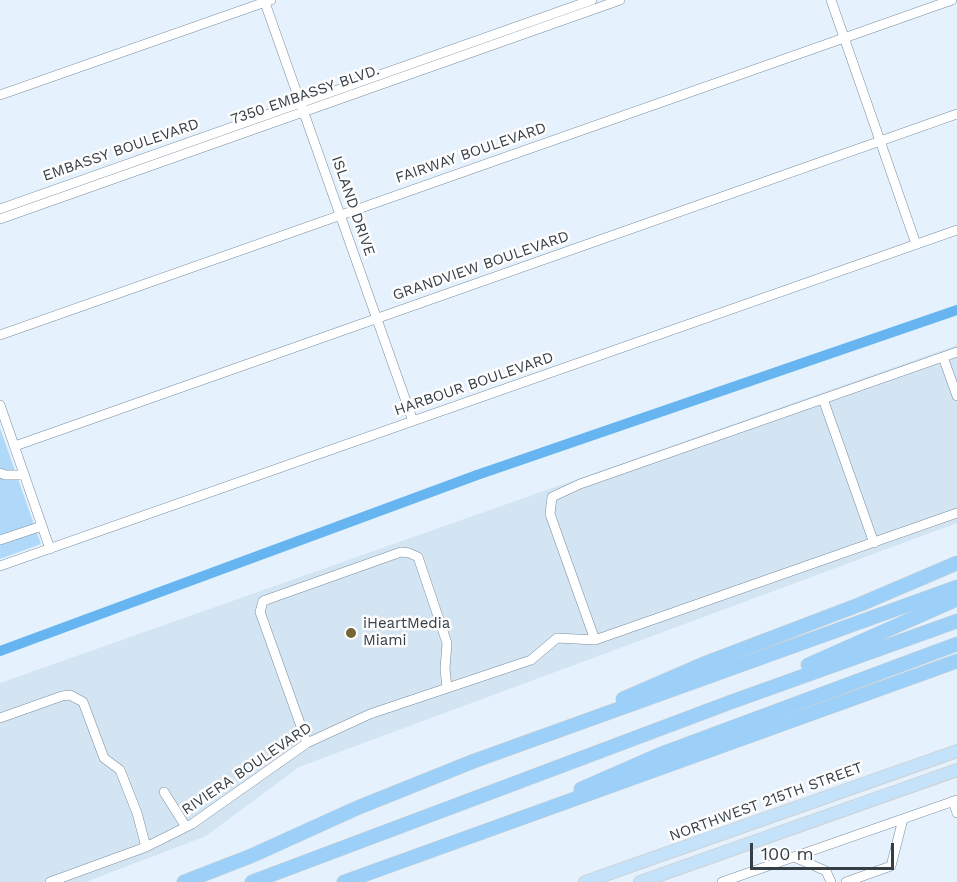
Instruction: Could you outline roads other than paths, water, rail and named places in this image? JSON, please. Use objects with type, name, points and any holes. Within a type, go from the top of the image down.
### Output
[{"type":"highway","points":[[184,882],[706,663],[861,604],[957,563]]},
{"type":"highway","points":[[474,761],[957,587]]},
{"type":"highway","points":[[731,702],[768,680],[803,668],[957,599]]},
{"type":"highway","points":[[252,882],[731,702],[957,621]]},
{"type":"highway","points":[[483,833],[661,754],[957,644]]},
{"type":"highway","points":[[344,882],[957,661]]},
{"type":"main road","name":"NORTHWEST 215TH STREET","points":[[585,882],[957,750]]},
{"type":"main road","points":[[640,882],[957,770]]},
{"type":"street","name":"EMBASSY BOULEVARD","points":[[0,209],[302,107],[592,0]]},
{"type":"street","name":"7350 EMBASSY BLVD.","points":[[0,219],[302,107],[620,0]]},
{"type":"street","points":[[831,0],[916,244]]},
{"type":"street","name":"FAIRWAY BOULEVARD","points":[[0,335],[952,0]]},
{"type":"street","name":"ISLAND DRIVE","points":[[267,1],[413,421]]},
{"type":"street","points":[[0,95],[267,1]]},
{"type":"street","name":"GRANDVIEW BOULEVARD","points":[[15,447],[957,114]]},
{"type":"street","name":"HARBOUR BOULEVARD","points":[[0,566],[957,230]]},
{"type":"street","points":[[957,352],[580,484],[552,497],[550,513],[595,640],[957,513]]},
{"type":"street","points":[[943,357],[957,396]]},
{"type":"street","points":[[823,399],[874,543]]},
{"type":"street","points":[[0,405],[3,421],[15,447],[50,549]]},
{"type":"street","points":[[0,473],[24,475]]},
{"type":"street","points":[[0,540],[42,526]]},
{"type":"street","points":[[307,743],[260,612],[263,601],[401,552],[418,557],[447,643],[447,688]]},
{"type":"street","name":"RIVIERA BOULEVARD","points":[[50,882],[146,847],[186,827],[307,743],[370,714],[531,660],[557,638],[595,640]]},
{"type":"street","points":[[0,718],[62,696],[70,695],[83,702],[104,758],[120,771],[137,813],[146,847]]},
{"type":"street","points":[[164,792],[186,827]]},
{"type":"street","points":[[722,882],[955,801],[957,813]]},
{"type":"street","points":[[846,882],[891,866],[903,819]]},
{"type":"street","points":[[794,857],[826,871],[831,882]]},
{"type":"waterway","points":[[0,651],[477,475],[957,310]]},
{"type":"place","name":"iHeartMedia Miami","points":[[351,633]]}]
